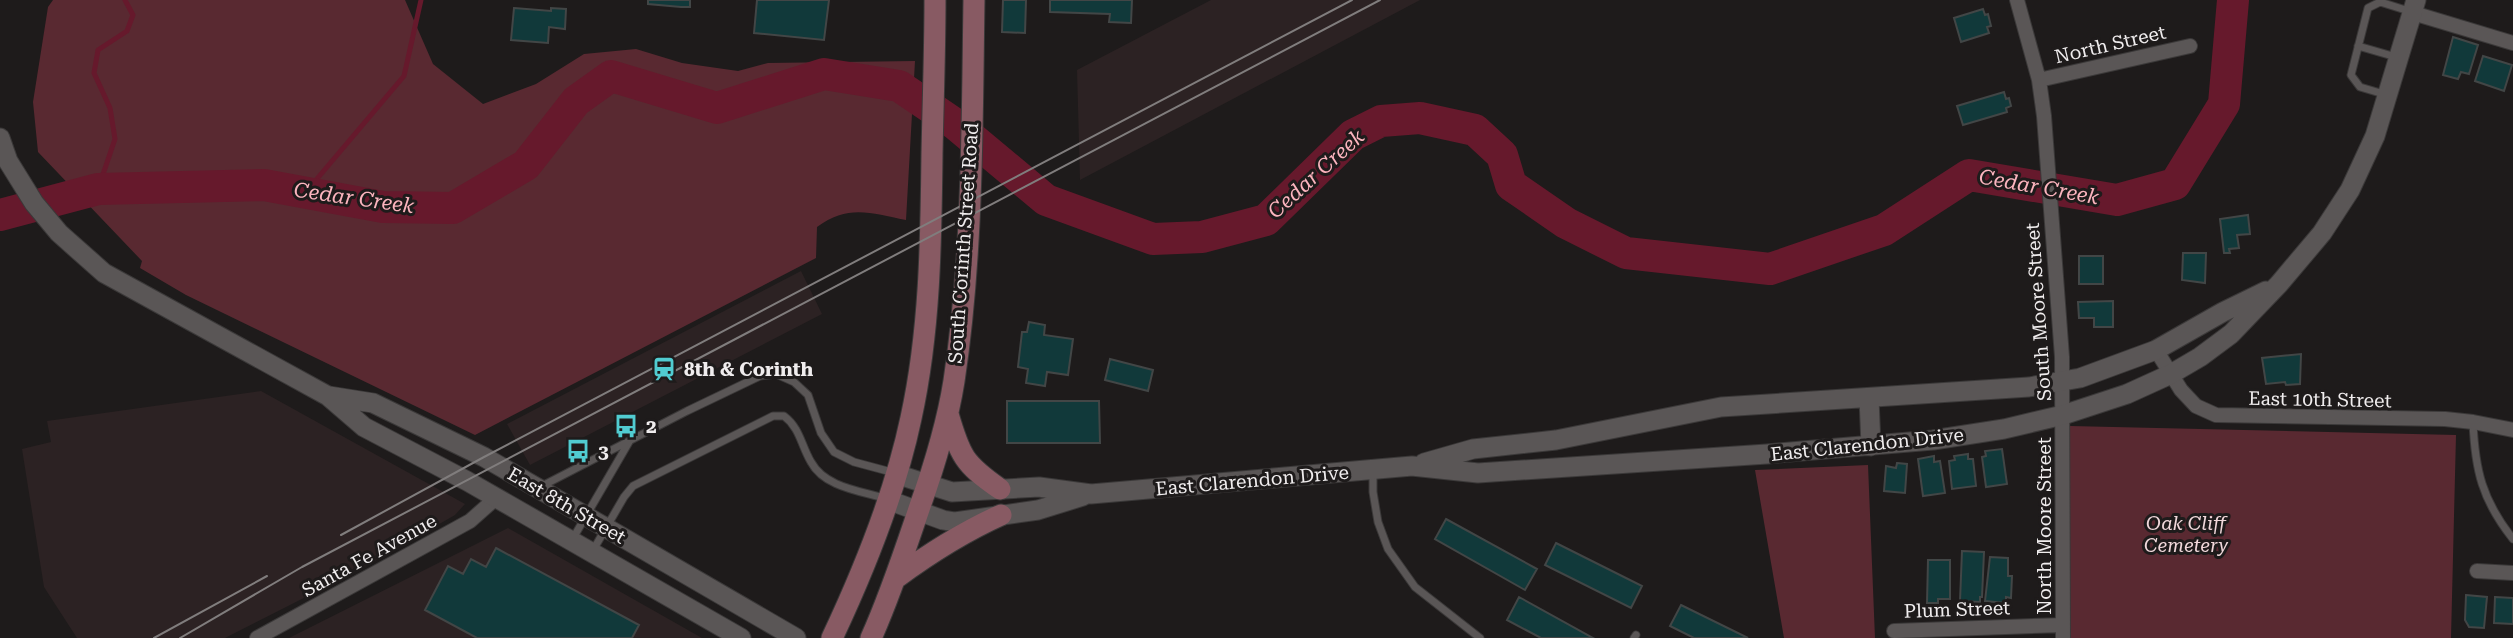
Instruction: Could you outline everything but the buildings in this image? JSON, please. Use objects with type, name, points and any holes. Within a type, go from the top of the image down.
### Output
[{"type":"main road","name":"South Corinth Street Road","points":[[832,638],[850,601],[888,500],[911,419],[926,324],[931,256],[935,0]]},
{"type":"main road","name":"South Corinth Street Road","points":[[871,638],[897,578],[928,484],[948,414],[954,381],[967,253],[974,0]]},
{"type":"main road","points":[[948,414],[958,448],[967,463],[1000,489]]},
{"type":"main road","points":[[897,578],[947,542],[1001,515]]},
{"type":"street","name":"South Moore Street","points":[[2017,0],[2039,80],[2047,152],[2063,415]]},
{"type":"street","points":[[2414,6],[2513,43]]},
{"type":"street","name":"East Clarendon Drive","points":[[888,500],[955,522],[1038,510],[1091,494],[1412,466],[1478,473],[1871,446],[2004,429],[2063,415],[2127,394],[2200,357],[2231,334],[2279,284],[2322,233],[2350,190],[2375,136],[2414,6]]},
{"type":"street","name":"North Street","points":[[2039,80],[2190,46]]},
{"type":"street","name":"East 8th Street","points":[[0,138],[8,161],[34,203],[59,233],[104,273],[328,396],[364,427],[496,498],[741,638]]},
{"type":"street","name":"East Clarendon Drive","points":[[1412,466],[1473,449],[1556,440],[1721,407],[2029,387],[2063,382],[2156,350],[2279,284]]},
{"type":"street","name":"East 10th Street","points":[[2156,350],[2196,406],[2216,415],[2473,422],[2513,430]]},
{"type":"street","name":"East 8th Street","points":[[328,396],[373,403],[484,457],[796,638]]},
{"type":"street","points":[[1869,398],[1871,446]]},
{"type":"street","name":"North Moore Street","points":[[2063,415],[2063,631]]},
{"type":"street","name":"East Clarendon Drive","points":[[896,474],[953,492],[1039,487],[1091,494]]},
{"type":"street","name":"Santa Fe Avenue","points":[[257,638],[470,521],[496,498]]},
{"type":"street","points":[[2477,571],[2513,573]]},
{"type":"street","name":"Plum Street","points":[[1894,631],[2063,631]]},
{"type":"lane","points":[[2388,96],[2360,87],[2355,83],[2352,70],[2368,8],[2380,2],[2414,6]]},
{"type":"lane","points":[[2358,46],[2400,58]]},
{"type":"lane","points":[[537,488],[760,376],[776,374],[794,382],[808,395],[821,433],[834,452],[854,462],[896,474]]},
{"type":"lane","points":[[592,552],[624,497],[634,486],[773,416],[784,416],[795,424],[811,464],[830,481],[888,500]]},
{"type":"lane","points":[[2473,422],[2475,461],[2482,487],[2513,539]]},
{"type":"lane","points":[[572,541],[630,441]]},
{"type":"lane","points":[[1373,469],[1373,492],[1378,522],[1388,549],[1415,587],[1480,638]]},
{"type":"shaded area","points":[[1211,0],[1420,0],[1080,180],[1077,70]]},
{"type":"shaded area","name":"8th & Corinth","points":[[801,271],[822,314],[530,465],[507,424]]},
{"type":"shaded area","points":[[261,391],[465,504],[455,515],[359,570],[225,638],[77,638],[44,587],[22,449],[51,442],[47,421]]},
{"type":"shaded area","points":[[508,528],[702,638],[289,638]]},
{"type":"green space","points":[[53,0],[405,0],[433,64],[483,104],[536,84],[584,54],[636,49],[682,63],[738,71],[768,63],[915,61],[906,220],[860,212],[839,215],[828,220],[817,227],[816,258],[475,435],[186,295],[140,268],[142,261],[38,152],[33,102],[48,7]]},
{"type":"green space","name":"Oak Cliff Cemetery","points":[[2070,426],[2456,435],[2451,638],[2066,638]]},
{"type":"green space","points":[[1868,465],[1875,638],[1784,638],[1755,470]]},
{"type":"waterway","points":[[98,189],[115,139],[110,108],[94,73],[98,50],[127,31],[133,15],[125,0]]},
{"type":"waterway","points":[[305,193],[404,76],[421,0]]},
{"type":"waterway","name":"Cedar Creek","points":[[0,215],[98,189],[264,185],[383,207],[453,208],[526,165],[576,101],[611,76],[717,108],[824,74],[899,86],[955,124],[1046,200],[1153,239],[1202,237],[1266,220],[1353,135],[1381,121],[1420,118],[1475,130],[1502,155],[1511,185],[1566,223],[1626,253],[1770,269],[1884,230],[1969,175],[2117,200],[2175,184],[2224,104],[2233,0]]},
{"type":"tram line","points":[[341,535],[1352,0]]},
{"type":"tram line","points":[[180,638],[302,567],[1380,0]]},
{"type":"tram line","points":[[154,638],[267,576]]},
{"type":"place","name":"8th & Corinth","points":[[664,369]]},
{"type":"place","name":"2","points":[[626,426]]},
{"type":"place","name":"3","points":[[578,451]]}]
